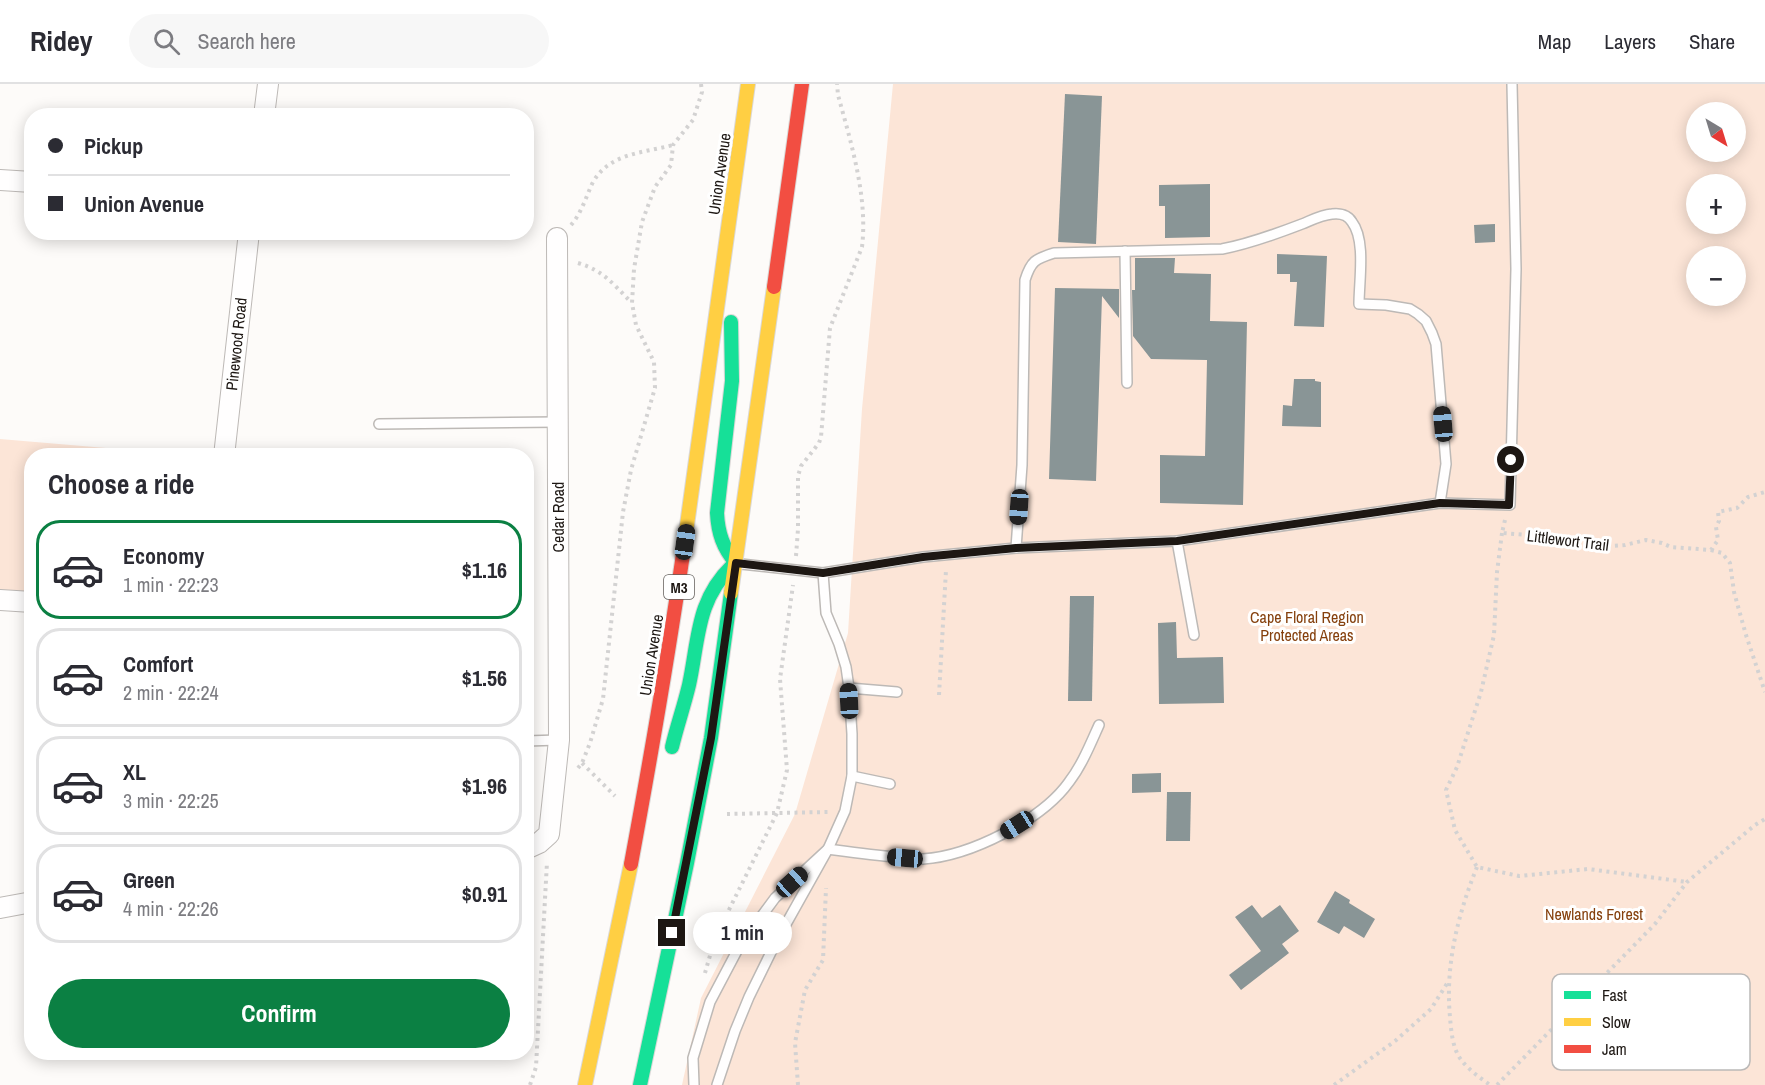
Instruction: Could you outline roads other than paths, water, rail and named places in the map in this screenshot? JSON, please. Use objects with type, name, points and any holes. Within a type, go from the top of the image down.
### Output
[{"type":"highway","name":"Union Avenue","points":[[585,1085],[626,889],[672,632],[748,84]]},
{"type":"highway","points":[[640,1085],[711,738],[802,84]]},
{"type":"highway","points":[[722,272],[730,308],[732,381],[717,524],[718,536],[736,563]]},
{"type":"highway","points":[[667,764],[689,686],[706,603],[718,580],[736,563]]},
{"type":"highway","points":[[626,889],[646,842],[655,808]]},
{"type":"street","points":[[265,108],[268,84]]},
{"type":"street","points":[[0,180],[24,182]]},
{"type":"street","name":"Pinewood Road","points":[[225,448],[248,240]]},
{"type":"street","name":"Cedar Road","points":[[534,845],[549,834],[559,740],[557,247]]},
{"type":"street","points":[[0,600],[24,602]]},
{"type":"street","points":[[0,908],[24,904]]},
{"type":"lane","points":[[736,563],[823,573],[947,555],[1016,548],[1177,541],[1440,503],[1509,505],[1516,269],[1512,84]]},
{"type":"lane","points":[[1016,548],[1022,465],[1025,280],[1030,265],[1041,257],[1054,253],[1222,249],[1242,245],[1335,213],[1345,215],[1352,221],[1358,233],[1359,304],[1410,309],[1426,321],[1436,344],[1446,464],[1440,503]]},
{"type":"lane","points":[[1125,251],[1128,383]]},
{"type":"lane","points":[[379,424],[558,422]]},
{"type":"lane","points":[[1177,541],[1194,635]]},
{"type":"lane","points":[[717,1085],[749,997],[776,942],[828,849],[845,812],[852,776],[849,688],[839,644],[826,613],[823,573]]},
{"type":"lane","points":[[849,688],[897,692]]},
{"type":"lane","points":[[694,1085],[693,1059],[710,1002],[739,947],[774,898],[828,849],[921,859],[944,856],[971,848],[1002,835],[1053,800],[1068,784],[1078,769],[1099,725]]},
{"type":"lane","points":[[534,741],[559,740]]},
{"type":"lane","points":[[852,776],[890,784]]},
{"type":"park label","name":"Cape Floral Region Protected Areas","points":[[1307,626]]},
{"type":"park label","name":"Newlands Forest","points":[[1594,914]]}]
